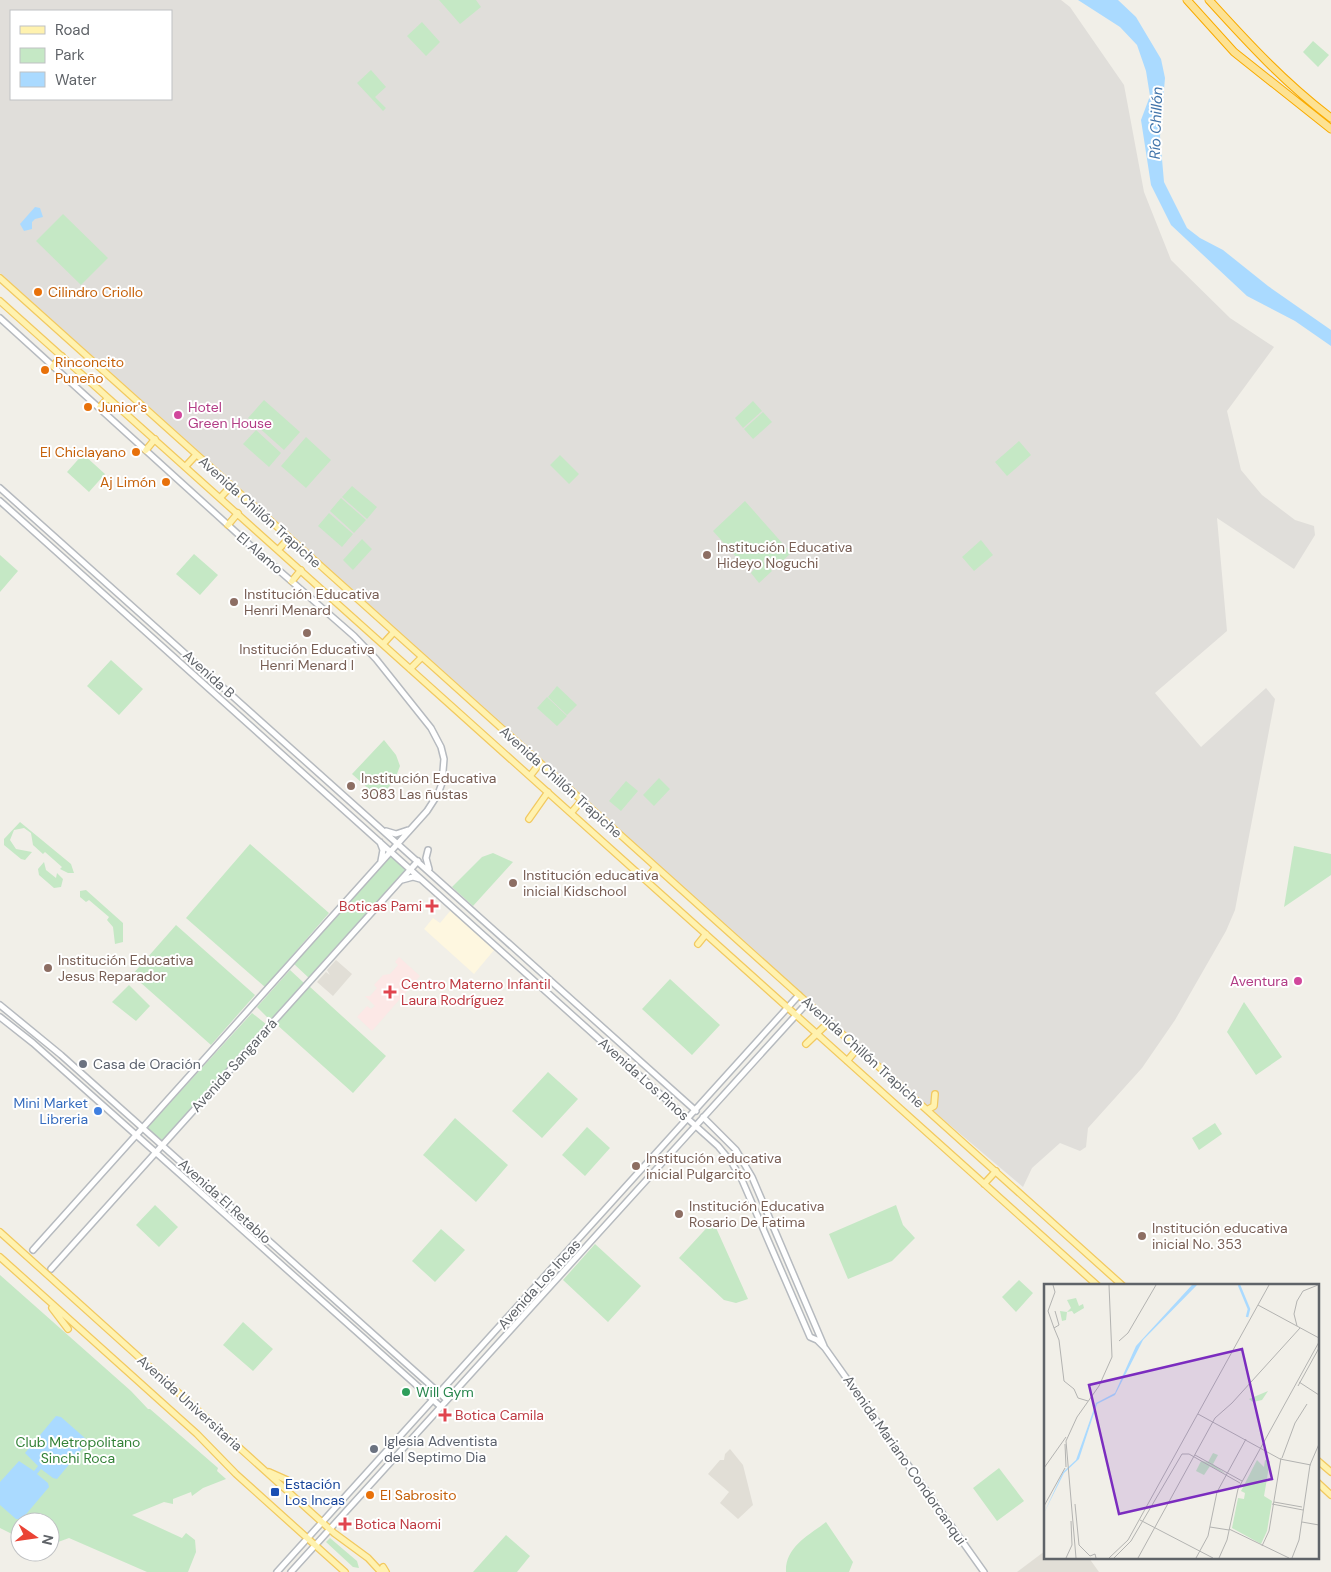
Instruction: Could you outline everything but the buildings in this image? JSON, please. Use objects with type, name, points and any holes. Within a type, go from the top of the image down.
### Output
[{"type":"highway","points":[[1187,0],[1234,52],[1331,129]]},
{"type":"highway","points":[[1209,0],[1271,67],[1331,118]]},
{"type":"main road","name":"Avenida Chillón Trapiche","points":[[0,278],[1121,1284]]},
{"type":"main road","name":"Avenida Chillón Trapiche","points":[[0,301],[1096,1284]]},
{"type":"main road","points":[[54,366],[62,356]]},
{"type":"main road","points":[[100,408],[108,398]]},
{"type":"main road","points":[[146,450],[154,439]]},
{"type":"main road","points":[[186,467],[196,454]]},
{"type":"main road","points":[[220,498],[231,486]]},
{"type":"main road","points":[[228,525],[238,513]]},
{"type":"main road","points":[[278,550],[289,538]]},
{"type":"main road","points":[[292,581],[301,570]]},
{"type":"main road","points":[[383,644],[394,632]]},
{"type":"main road","points":[[410,669],[422,657]]},
{"type":"main road","points":[[530,776],[540,763]]},
{"type":"main road","points":[[529,820],[548,792]]},
{"type":"main road","points":[[571,812],[582,800]]},
{"type":"main road","points":[[646,880],[656,867]]},
{"type":"main road","points":[[698,944],[706,934]]},
{"type":"main road","points":[[806,1044],[829,1022]]},
{"type":"main road","points":[[848,1061],[858,1048]]},
{"type":"main road","points":[[927,1110],[934,1106],[935,1094]]},
{"type":"main road","points":[[984,1184],[996,1172]]},
{"type":"main road","name":"Avenida Universitaria","points":[[0,1232],[322,1522],[384,1570]]},
{"type":"main road","name":"Avenida Universitaria","points":[[0,1257],[345,1572]]},
{"type":"main road","points":[[48,1300],[68,1329]]},
{"type":"main road","points":[[1318,1461],[1331,1472]]},
{"type":"main road","points":[[262,1468],[287,1480]]},
{"type":"main road","points":[[1318,1483],[1331,1495]]},
{"type":"street","name":"El Alamo","points":[[0,318],[366,648],[437,737],[444,759],[442,783],[434,801],[398,843]]},
{"type":"street","name":"Avenida B","points":[[0,488],[418,861]]},
{"type":"street","name":"Avenida B","points":[[0,501],[411,868]]},
{"type":"street","points":[[118,607],[125,600]]},
{"type":"street","points":[[316,783],[322,776]]},
{"type":"street","points":[[382,829],[396,834],[413,827]]},
{"type":"street","points":[[377,838],[381,844],[383,854],[378,866]]},
{"type":"street","name":"Avenida Sangarará","points":[[33,1250],[398,843]]},
{"type":"street","points":[[428,850],[426,862],[432,874]]},
{"type":"street","name":"Avenida Sangarará","points":[[51,1269],[418,861]]},
{"type":"street","name":"Avenida Los Pinos","points":[[418,861],[696,1111]]},
{"type":"street","name":"Avenida Los Pinos","points":[[411,868],[726,1154],[742,1180],[810,1337]]},
{"type":"street","points":[[398,883],[413,877],[426,882]]},
{"type":"street","points":[[480,932],[488,924]]},
{"type":"street","name":"Avenida Los Incas","points":[[277,1572],[568,1253],[799,995]]},
{"type":"street","name":"Avenida Los Incas","points":[[292,1572],[807,1003]]},
{"type":"street","name":"Avenida El Retablo","points":[[0,1005],[24,1023],[174,1155],[447,1400]]},
{"type":"street","name":"Avenida El Retablo","points":[[0,1017],[33,1043],[441,1407]]},
{"type":"street","points":[[682,1113],[689,1105]]},
{"type":"street","name":"Avenida Los Pinos","points":[[703,1117],[736,1150],[752,1177],[819,1334]]},
{"type":"street","points":[[172,1134],[170,1146],[174,1155]]},
{"type":"street","points":[[568,1253],[575,1259]]},
{"type":"street","name":"Avenida Mariano Condorcanqui","points":[[819,1334],[825,1348]]},
{"type":"street","name":"Avenida Mariano Condorcanqui","points":[[810,1337],[817,1340],[825,1348],[984,1572]]},
{"type":"street","points":[[371,1469],[378,1476]]},
{"type":"shaded area","points":[[0,0],[1061,0],[1070,7],[1124,85],[1144,192],[1171,260],[1230,318],[1274,347],[1227,411],[1241,470],[1262,495],[1295,520],[1314,526],[1315,535],[1294,569],[1217,518],[1227,631],[1155,693],[1201,747],[1266,688],[1275,699],[1235,910],[1226,931],[1175,1020],[1142,1068],[1088,1128],[1086,1147],[1080,1151],[1060,1143],[1032,1168],[1023,1187],[919,1099],[0,273]]},
{"type":"shaded area","points":[[451,910],[495,949],[474,974],[424,929],[433,918],[440,923]]},
{"type":"shaded area","name":"Centro Materno Infantil Laura Rodríguez","points":[[399,957],[420,976],[372,1031],[357,1017],[367,1006],[371,1009],[375,1006],[365,996],[370,996],[377,988],[374,985],[383,975],[390,974],[398,965],[395,962]]},
{"type":"shaded area","points":[[336,960],[352,974],[333,996],[317,982],[326,972],[330,975],[327,970]]},
{"type":"shaded area","points":[[730,1449],[743,1465],[753,1505],[738,1519],[720,1503],[729,1492],[708,1474],[720,1460],[724,1460],[725,1454]]},
{"type":"shaded area","points":[[1044,1552],[1044,1560],[1090,1560],[1099,1572],[1017,1572]]},
{"type":"green space","points":[[439,0],[476,0],[481,7],[460,24]]},
{"type":"green space","points":[[422,22],[440,42],[426,56],[407,36]]},
{"type":"green space","points":[[1313,41],[1329,55],[1318,67],[1303,52]]},
{"type":"green space","points":[[371,70],[386,87],[375,97],[386,108],[383,111],[357,83]]},
{"type":"green space","points":[[63,214],[108,258],[81,285],[36,241]]},
{"type":"green space","points":[[264,400],[300,432],[284,450],[248,418]]},
{"type":"green space","points":[[753,401],[762,411],[743,428],[735,418]]},
{"type":"green space","points":[[763,412],[772,422],[753,439],[744,429]]},
{"type":"green space","points":[[256,430],[281,453],[269,467],[243,444]]},
{"type":"green space","points":[[306,437],[331,460],[306,488],[281,466]]},
{"type":"green space","points":[[1019,441],[1031,455],[1007,476],[995,462]]},
{"type":"green space","points":[[83,454],[105,474],[89,492],[67,472]]},
{"type":"green space","points":[[560,455],[579,474],[569,484],[550,465]]},
{"type":"green space","points":[[352,486],[377,507],[367,519],[342,497]]},
{"type":"green space","points":[[341,498],[366,520],[354,533],[330,511]]},
{"type":"green space","points":[[745,501],[791,553],[776,567],[767,557],[763,561],[772,571],[759,583],[751,573],[755,568],[752,565],[745,567],[713,531]]},
{"type":"green space","points":[[329,513],[353,534],[342,547],[318,526]]},
{"type":"green space","points":[[362,539],[372,549],[353,570],[343,560]]},
{"type":"green space","points":[[981,540],[993,555],[974,571],[962,557]]},
{"type":"green space","points":[[194,554],[218,575],[200,595],[176,574]]},
{"type":"green space","points":[[0,555],[18,571],[0,592]]},
{"type":"green space","points":[[111,660],[143,689],[119,715],[87,686]]},
{"type":"green space","points":[[557,686],[577,705],[567,715],[548,697]]},
{"type":"green space","points":[[547,697],[567,716],[557,726],[537,708]]},
{"type":"green space","points":[[384,740],[396,755],[400,766],[395,779],[380,799],[352,774]]},
{"type":"green space","points":[[659,778],[670,789],[654,806],[643,795]]},
{"type":"green space","points":[[626,781],[638,791],[621,811],[609,801]]},
{"type":"green space","points":[[20,822],[71,864],[74,873],[68,873],[60,869],[62,867],[45,852],[43,854],[33,845],[31,833],[24,828],[14,830],[10,840],[16,849],[32,852],[25,860],[21,859],[4,845],[4,839]]},
{"type":"green space","points":[[250,844],[329,913],[265,987],[186,918]]},
{"type":"green space","points":[[1294,846],[1331,854],[1331,875],[1284,907]]},
{"type":"green space","points":[[493,853],[513,862],[473,906],[452,887],[482,857]]},
{"type":"green space","points":[[392,855],[407,869],[310,979],[294,964]]},
{"type":"green space","points":[[44,862],[46,870],[56,878],[57,873],[63,879],[61,887],[54,888],[39,875],[38,869]]},
{"type":"green space","points":[[86,890],[123,923],[123,942],[115,944],[113,927],[107,920],[109,917],[89,900],[86,902],[80,897],[80,891]]},
{"type":"green space","points":[[176,925],[255,995],[211,1045],[132,975]]},
{"type":"green space","points":[[290,970],[304,983],[271,1021],[257,1007]]},
{"type":"green space","points":[[670,979],[720,1025],[692,1055],[642,1009]]},
{"type":"green space","points":[[129,985],[150,1006],[136,1021],[112,1002]]},
{"type":"green space","points":[[309,986],[386,1056],[353,1093],[275,1023]]},
{"type":"green space","points":[[1244,1002],[1282,1057],[1256,1075],[1227,1032]]},
{"type":"green space","points":[[252,1013],[266,1024],[162,1141],[147,1128]]},
{"type":"green space","points":[[548,1072],[578,1099],[542,1138],[512,1111]]},
{"type":"green space","points":[[455,1118],[508,1165],[476,1202],[423,1155]]},
{"type":"green space","points":[[1215,1123],[1222,1134],[1199,1150],[1192,1138]]},
{"type":"green space","points":[[587,1127],[610,1148],[585,1176],[562,1155]]},
{"type":"green space","points":[[155,1205],[178,1227],[159,1247],[136,1225]]},
{"type":"green space","points":[[896,1205],[903,1225],[915,1238],[892,1261],[848,1279],[829,1234]]},
{"type":"green space","points":[[713,1221],[748,1299],[736,1303],[724,1300],[679,1258]]},
{"type":"green space","points":[[441,1229],[465,1250],[435,1282],[412,1261]]},
{"type":"green space","points":[[595,1244],[641,1286],[608,1322],[563,1280]]},
{"type":"green space","name":"Club Metropolitano Sinchi Roca","points":[[0,1275],[131,1391],[148,1409],[218,1468],[217,1471],[226,1479],[203,1488],[192,1496],[191,1492],[173,1499],[173,1504],[164,1502],[132,1515],[182,1538],[186,1533],[195,1540],[196,1552],[188,1572],[147,1572],[69,1538],[60,1541],[60,1512],[10,1512],[10,1533],[0,1528]]},
{"type":"green space","points":[[1019,1280],[1033,1293],[1016,1312],[1002,1297]]},
{"type":"green space","points":[[243,1322],[273,1349],[253,1371],[223,1345]]},
{"type":"green space","points":[[999,1468],[1024,1501],[997,1521],[973,1488]]},
{"type":"green space","points":[[826,1522],[853,1562],[849,1572],[786,1572],[789,1556],[793,1549],[805,1537]]},
{"type":"green space","points":[[506,1535],[530,1556],[517,1572],[473,1572]]},
{"type":"green space","points":[[330,1538],[357,1561],[359,1568],[353,1567],[326,1542]]},
{"type":"water","name":"Río Chillón","points":[[1078,0],[1118,0],[1136,17],[1161,59],[1165,78],[1160,136],[1164,182],[1187,228],[1200,238],[1223,250],[1268,286],[1331,330],[1331,346],[1295,321],[1247,296],[1171,225],[1151,185],[1141,120],[1150,96],[1146,71],[1137,45],[1120,27]]},
{"type":"water","points":[[35,207],[40,208],[43,217],[32,222],[32,229],[24,231],[20,224]]},
{"type":"water","points":[[56,1416],[61,1417],[86,1439],[87,1443],[57,1479],[41,1469],[37,1474],[48,1483],[49,1487],[28,1512],[10,1512],[10,1514],[0,1505],[0,1482],[19,1461],[34,1471],[38,1466],[25,1453]]},
{"type":"place","name":"Cilindro Criollo","points":[[38,292]]},
{"type":"place","name":"Rinconcito Puneño","points":[[45,370]]},
{"type":"place","name":"Junior's","points":[[88,407]]},
{"type":"place","name":"Hotel Green House","points":[[178,415]]},
{"type":"place","name":"El Chiclayano","points":[[136,452]]},
{"type":"place","name":"Aj Limón","points":[[166,482]]},
{"type":"place","name":"Institución Educativa Hideyo Noguchi","points":[[707,555]]},
{"type":"place","name":"Institución Educativa Henri Menard","points":[[234,602]]},
{"type":"place","name":"Institución Educativa Henri Menard I","points":[[307,633]]},
{"type":"place","name":"Institución Educativa 3083 Las ñustas","points":[[351,786]]},
{"type":"place","name":"Institución educativa inicial Kidschool","points":[[513,883]]},
{"type":"place","name":"Boticas Pami","points":[[432,906]]},
{"type":"place","name":"Institución Educativa Jesus Reparador","points":[[48,968]]},
{"type":"place","name":"Aventura","points":[[1298,981]]},
{"type":"place","name":"Centro Materno Infantil Laura Rodríguez","points":[[390,992]]},
{"type":"place","name":"Casa de Oración","points":[[83,1064]]},
{"type":"place","name":"Mini Market Libreria","points":[[98,1111]]},
{"type":"place","name":"Institución educativa inicial Pulgarcito","points":[[636,1166]]},
{"type":"place","name":"Institución Educativa Rosario De Fatima","points":[[679,1214]]},
{"type":"place","name":"Institución educativa inicial No. 353","points":[[1142,1236]]},
{"type":"place","name":"Will Gym","points":[[406,1392]]},
{"type":"place","name":"Botica Camila","points":[[445,1415]]},
{"type":"place","name":"Iglesia Adventista del Septimo Dia","points":[[374,1449]]},
{"type":"place","name":"Estación Los Incas","points":[[275,1492]]},
{"type":"place","name":"El Sabrosito","points":[[370,1495]]},
{"type":"place","name":"Botica Naomi","points":[[345,1524]]}]
